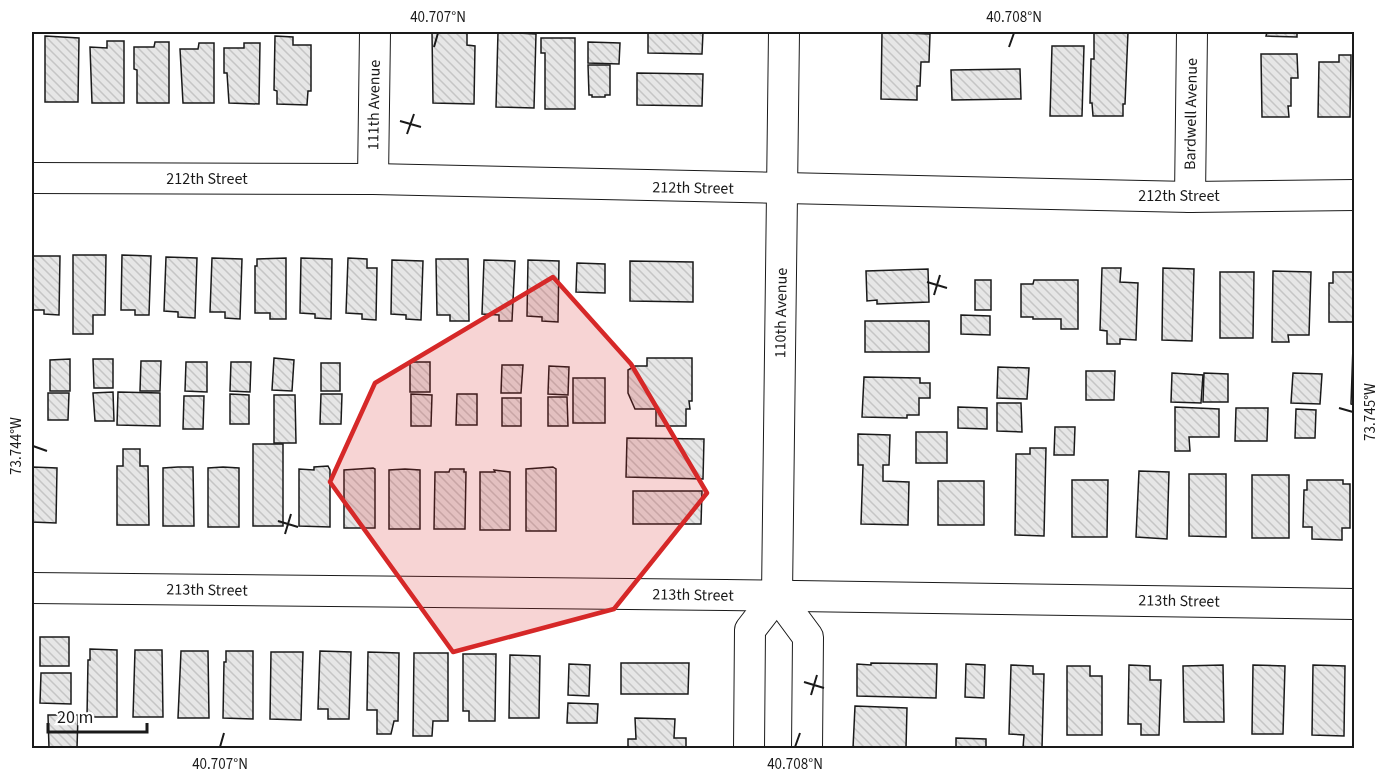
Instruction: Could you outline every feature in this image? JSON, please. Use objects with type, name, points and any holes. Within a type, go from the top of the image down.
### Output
[{"type":"street","name":"111th Avenue","points":[[373,179],[375,32]]},
{"type":"street","name":"110th Avenue","points":[[777,596],[784,32]]},
{"type":"street","name":"Bardwell Avenue","points":[[1190,197],[1192,32]]},
{"type":"street","name":"212th Street","points":[[32,178],[373,179],[782,190],[1190,197],[1354,195]]},
{"type":"street","name":"213th Street","points":[[32,588],[1354,604]]},
{"type":"street","points":[[749,748],[750,630],[777,596],[808,637],[807,748]]},
{"type":"highlighted area","points":[[553,277],[631,364],[707,493],[614,609],[453,652],[330,482],[375,383]]},
{"type":"building","points":[[432,32],[467,32],[467,45],[475,46],[474,104],[433,103]]},
{"type":"building","points":[[498,32],[536,34],[534,108],[496,107]]},
{"type":"building","points":[[648,32],[703,32],[702,54],[648,53]]},
{"type":"building","points":[[882,32],[930,34],[929,62],[921,62],[917,100],[881,99]]},
{"type":"building","points":[[1094,32],[1128,32],[1123,116],[1093,116],[1092,103],[1090,103]]},
{"type":"building","points":[[1267,32],[1297,32],[1297,37],[1266,36]]},
{"type":"building","points":[[45,36],[79,38],[78,102],[45,102]]},
{"type":"building","points":[[275,36],[293,37],[293,45],[311,45],[311,91],[308,91],[307,105],[277,104],[277,91],[274,90]]},
{"type":"building","points":[[541,38],[575,38],[575,109],[545,109],[545,53],[541,53]]},
{"type":"building","points":[[107,41],[124,41],[124,103],[92,103],[90,47],[107,48]]},
{"type":"building","points":[[155,42],[169,42],[169,103],[137,103],[134,47],[154,47]]},
{"type":"building","points":[[588,42],[620,43],[619,64],[588,63]]},
{"type":"building","points":[[199,43],[214,43],[214,103],[183,103],[180,49],[198,49]]},
{"type":"building","points":[[244,43],[260,43],[259,104],[229,103],[227,73],[224,73],[224,48],[244,48]]},
{"type":"building","points":[[1052,46],[1084,46],[1082,116],[1050,116]]},
{"type":"building","points":[[1261,54],[1297,54],[1298,78],[1291,78],[1289,117],[1262,117]]},
{"type":"building","points":[[1339,55],[1351,55],[1350,117],[1318,117],[1319,62],[1339,62]]},
{"type":"building","points":[[588,65],[610,65],[610,95],[592,97],[589,95]]},
{"type":"building","points":[[1020,69],[1021,99],[952,100],[951,70]]},
{"type":"building","points":[[637,73],[703,74],[702,106],[637,105]]},
{"type":"building","points":[[73,255],[106,255],[105,315],[93,315],[93,334],[73,334]]},
{"type":"building","points":[[122,255],[151,256],[149,315],[135,315],[135,310],[121,310]]},
{"type":"building","points":[[32,256],[60,256],[59,315],[44,314],[44,310],[32,310]]},
{"type":"building","points":[[166,257],[197,258],[195,318],[178,317],[178,312],[164,311]]},
{"type":"building","points":[[212,258],[242,259],[240,319],[225,318],[225,312],[210,312]]},
{"type":"building","points":[[286,258],[286,319],[270,319],[270,313],[255,313],[257,259]]},
{"type":"building","points":[[301,258],[332,259],[331,319],[315,318],[315,314],[300,313]]},
{"type":"building","points":[[348,258],[367,259],[367,268],[377,268],[376,320],[362,319],[362,314],[346,313]]},
{"type":"building","points":[[436,259],[468,259],[469,321],[450,321],[450,315],[437,315]]},
{"type":"building","points":[[392,260],[423,261],[421,320],[406,319],[406,315],[391,314]]},
{"type":"building","points":[[484,260],[515,261],[512,321],[499,321],[499,315],[482,314]]},
{"type":"building","points":[[528,260],[559,261],[558,322],[542,321],[542,317],[527,316]]},
{"type":"building","points":[[630,261],[693,262],[693,302],[630,301]]},
{"type":"building","points":[[577,263],[605,264],[605,293],[576,292]]},
{"type":"building","points":[[1102,268],[1121,268],[1120,282],[1138,283],[1136,340],[1120,339],[1120,344],[1107,344],[1107,331],[1100,330]]},
{"type":"building","points":[[1163,268],[1194,269],[1192,341],[1162,340]]},
{"type":"building","points":[[928,269],[929,302],[877,304],[877,300],[867,301],[866,271]]},
{"type":"building","points":[[1273,271],[1311,272],[1309,335],[1288,335],[1289,342],[1272,342]]},
{"type":"building","points":[[1220,272],[1254,272],[1253,338],[1220,338]]},
{"type":"building","points":[[1333,272],[1354,272],[1354,322],[1329,322],[1329,283],[1333,283]]},
{"type":"building","points":[[975,280],[991,280],[991,310],[975,310]]},
{"type":"building","points":[[1034,280],[1078,280],[1078,329],[1061,329],[1061,319],[1021,317],[1021,284],[1033,284]]},
{"type":"building","points":[[961,315],[990,316],[990,335],[961,334]]},
{"type":"building","points":[[865,321],[929,321],[929,352],[865,352]]},
{"type":"building","points":[[1354,346],[1354,405],[1351,404]]},
{"type":"building","points":[[274,358],[294,360],[292,391],[272,390]]},
{"type":"building","points":[[647,358],[692,358],[692,401],[689,401],[690,409],[686,409],[686,426],[656,426],[656,409],[635,409],[628,393],[628,370],[635,366],[647,366]]},
{"type":"building","points":[[70,359],[70,391],[50,391],[50,360]]},
{"type":"building","points":[[93,359],[113,359],[113,388],[94,388]]},
{"type":"building","points":[[141,361],[161,361],[160,391],[140,391]]},
{"type":"building","points":[[186,362],[207,362],[207,392],[185,391]]},
{"type":"building","points":[[231,362],[251,362],[250,392],[230,391]]},
{"type":"building","points":[[410,362],[430,362],[430,392],[410,392]]},
{"type":"building","points":[[321,363],[340,363],[340,391],[321,391]]},
{"type":"building","points":[[502,365],[523,365],[521,393],[501,393]]},
{"type":"building","points":[[549,366],[569,367],[568,395],[548,394]]},
{"type":"building","points":[[998,367],[1029,368],[1027,399],[997,398]]},
{"type":"building","points":[[1086,371],[1115,371],[1114,400],[1086,400]]},
{"type":"building","points":[[1172,373],[1203,375],[1201,403],[1171,402]]},
{"type":"building","points":[[1204,373],[1228,374],[1228,402],[1203,402]]},
{"type":"building","points":[[1293,373],[1322,374],[1320,404],[1291,403]]},
{"type":"building","points":[[864,377],[920,378],[920,383],[930,383],[930,398],[919,398],[919,415],[907,415],[907,418],[862,417]]},
{"type":"building","points":[[573,378],[605,378],[605,423],[573,423]]},
{"type":"building","points":[[113,392],[114,421],[95,421],[93,393]]},
{"type":"building","points":[[118,392],[160,393],[160,426],[117,425]]},
{"type":"building","points":[[48,393],[69,393],[68,420],[48,420]]},
{"type":"building","points":[[230,394],[249,395],[249,424],[230,424]]},
{"type":"building","points":[[321,394],[342,394],[341,424],[320,424]]},
{"type":"building","points":[[411,394],[432,395],[431,426],[411,426]]},
{"type":"building","points":[[457,394],[477,394],[477,425],[456,425]]},
{"type":"building","points":[[274,395],[295,395],[296,443],[274,443]]},
{"type":"building","points":[[184,396],[204,396],[203,429],[183,429]]},
{"type":"building","points":[[548,397],[567,397],[568,426],[548,426]]},
{"type":"building","points":[[502,398],[521,398],[521,426],[502,426]]},
{"type":"building","points":[[997,403],[1021,403],[1022,432],[997,431]]},
{"type":"building","points":[[958,407],[987,408],[987,429],[958,428]]},
{"type":"building","points":[[1175,407],[1219,409],[1219,437],[1189,437],[1190,451],[1175,451]]},
{"type":"building","points":[[1236,408],[1268,408],[1267,441],[1235,441]]},
{"type":"building","points":[[1296,409],[1316,410],[1315,438],[1295,438]]},
{"type":"building","points":[[1055,427],[1075,427],[1074,455],[1054,455]]},
{"type":"building","points":[[916,432],[947,432],[947,463],[916,463]]},
{"type":"building","points":[[858,434],[890,435],[889,465],[883,465],[883,481],[909,482],[908,525],[861,524],[863,465],[858,465]]},
{"type":"building","points":[[627,438],[704,439],[703,479],[626,477]]},
{"type":"building","points":[[253,444],[283,444],[283,526],[253,526]]},
{"type":"building","points":[[1030,448],[1046,448],[1044,536],[1015,535],[1016,454],[1030,454]]},
{"type":"building","points":[[123,449],[140,449],[140,466],[148,466],[149,525],[117,525],[117,466],[123,466]]},
{"type":"building","points":[[328,466],[330,470],[330,527],[299,526],[299,469],[314,470],[314,467]]},
{"type":"building","points":[[32,467],[57,468],[56,523],[32,522]]},
{"type":"building","points":[[193,467],[194,526],[163,526],[163,468]]},
{"type":"building","points":[[553,467],[556,469],[556,531],[526,531],[526,469]]},
{"type":"building","points":[[208,468],[239,468],[239,527],[208,527]]},
{"type":"building","points":[[375,469],[375,528],[344,528],[344,470]]},
{"type":"building","points":[[450,469],[464,469],[466,472],[465,529],[434,529],[435,472],[449,472]]},
{"type":"building","points":[[389,470],[420,470],[420,529],[389,529]]},
{"type":"building","points":[[494,470],[510,472],[510,530],[480,530],[480,472],[495,472]]},
{"type":"building","points":[[1139,471],[1169,472],[1167,539],[1136,537]]},
{"type":"building","points":[[1189,474],[1226,474],[1226,537],[1189,536]]},
{"type":"building","points":[[1252,475],[1289,475],[1289,538],[1252,538]]},
{"type":"building","points":[[1072,480],[1108,480],[1107,537],[1072,537]]},
{"type":"building","points":[[1307,480],[1343,480],[1343,484],[1350,484],[1350,528],[1342,528],[1342,540],[1312,539],[1312,527],[1303,527],[1304,490],[1307,490]]},
{"type":"building","points":[[938,481],[984,481],[984,525],[938,525]]},
{"type":"building","points":[[633,491],[702,491],[701,524],[633,524]]},
{"type":"building","points":[[40,637],[69,637],[69,666],[40,666]]},
{"type":"building","points":[[90,649],[117,650],[117,717],[87,717]]},
{"type":"building","points":[[135,650],[162,650],[163,717],[133,717]]},
{"type":"building","points":[[181,651],[208,651],[209,718],[178,718]]},
{"type":"building","points":[[226,651],[253,651],[253,719],[223,718]]},
{"type":"building","points":[[320,651],[351,652],[349,719],[328,719],[328,709],[318,709]]},
{"type":"building","points":[[271,652],[303,652],[301,720],[270,719]]},
{"type":"building","points":[[368,652],[399,653],[398,721],[394,721],[391,734],[377,734],[377,710],[367,710]]},
{"type":"building","points":[[414,653],[448,653],[448,721],[433,721],[432,736],[413,736]]},
{"type":"building","points":[[463,654],[496,654],[495,721],[469,721],[469,711],[463,711]]},
{"type":"building","points":[[510,655],[540,656],[539,718],[509,718]]},
{"type":"building","points":[[621,663],[689,663],[688,694],[621,694]]},
{"type":"building","points":[[871,663],[937,664],[936,698],[857,696],[857,664],[871,665]]},
{"type":"building","points":[[569,664],[590,665],[589,696],[568,695]]},
{"type":"building","points":[[966,664],[985,665],[984,698],[965,697]]},
{"type":"building","points":[[1011,665],[1033,666],[1033,674],[1044,674],[1042,748],[1023,748],[1024,735],[1009,734]]},
{"type":"building","points":[[1129,665],[1150,666],[1150,680],[1161,680],[1159,735],[1141,735],[1141,724],[1128,724]]},
{"type":"building","points":[[1223,665],[1224,722],[1184,722],[1183,666]]},
{"type":"building","points":[[1253,665],[1285,666],[1283,734],[1252,734]]},
{"type":"building","points":[[1313,665],[1345,666],[1344,736],[1312,735]]},
{"type":"building","points":[[1067,666],[1090,666],[1090,676],[1102,676],[1102,735],[1067,735]]},
{"type":"building","points":[[41,673],[71,673],[71,704],[40,703]]},
{"type":"building","points":[[568,703],[598,704],[597,723],[567,723]]},
{"type":"building","points":[[855,706],[907,708],[906,748],[853,748]]},
{"type":"building","points":[[48,715],[78,715],[77,748],[49,748]]},
{"type":"building","points":[[635,718],[675,719],[674,738],[686,738],[686,748],[628,748],[628,739],[636,739]]},
{"type":"building","points":[[956,738],[986,739],[986,748],[956,748]]}]
